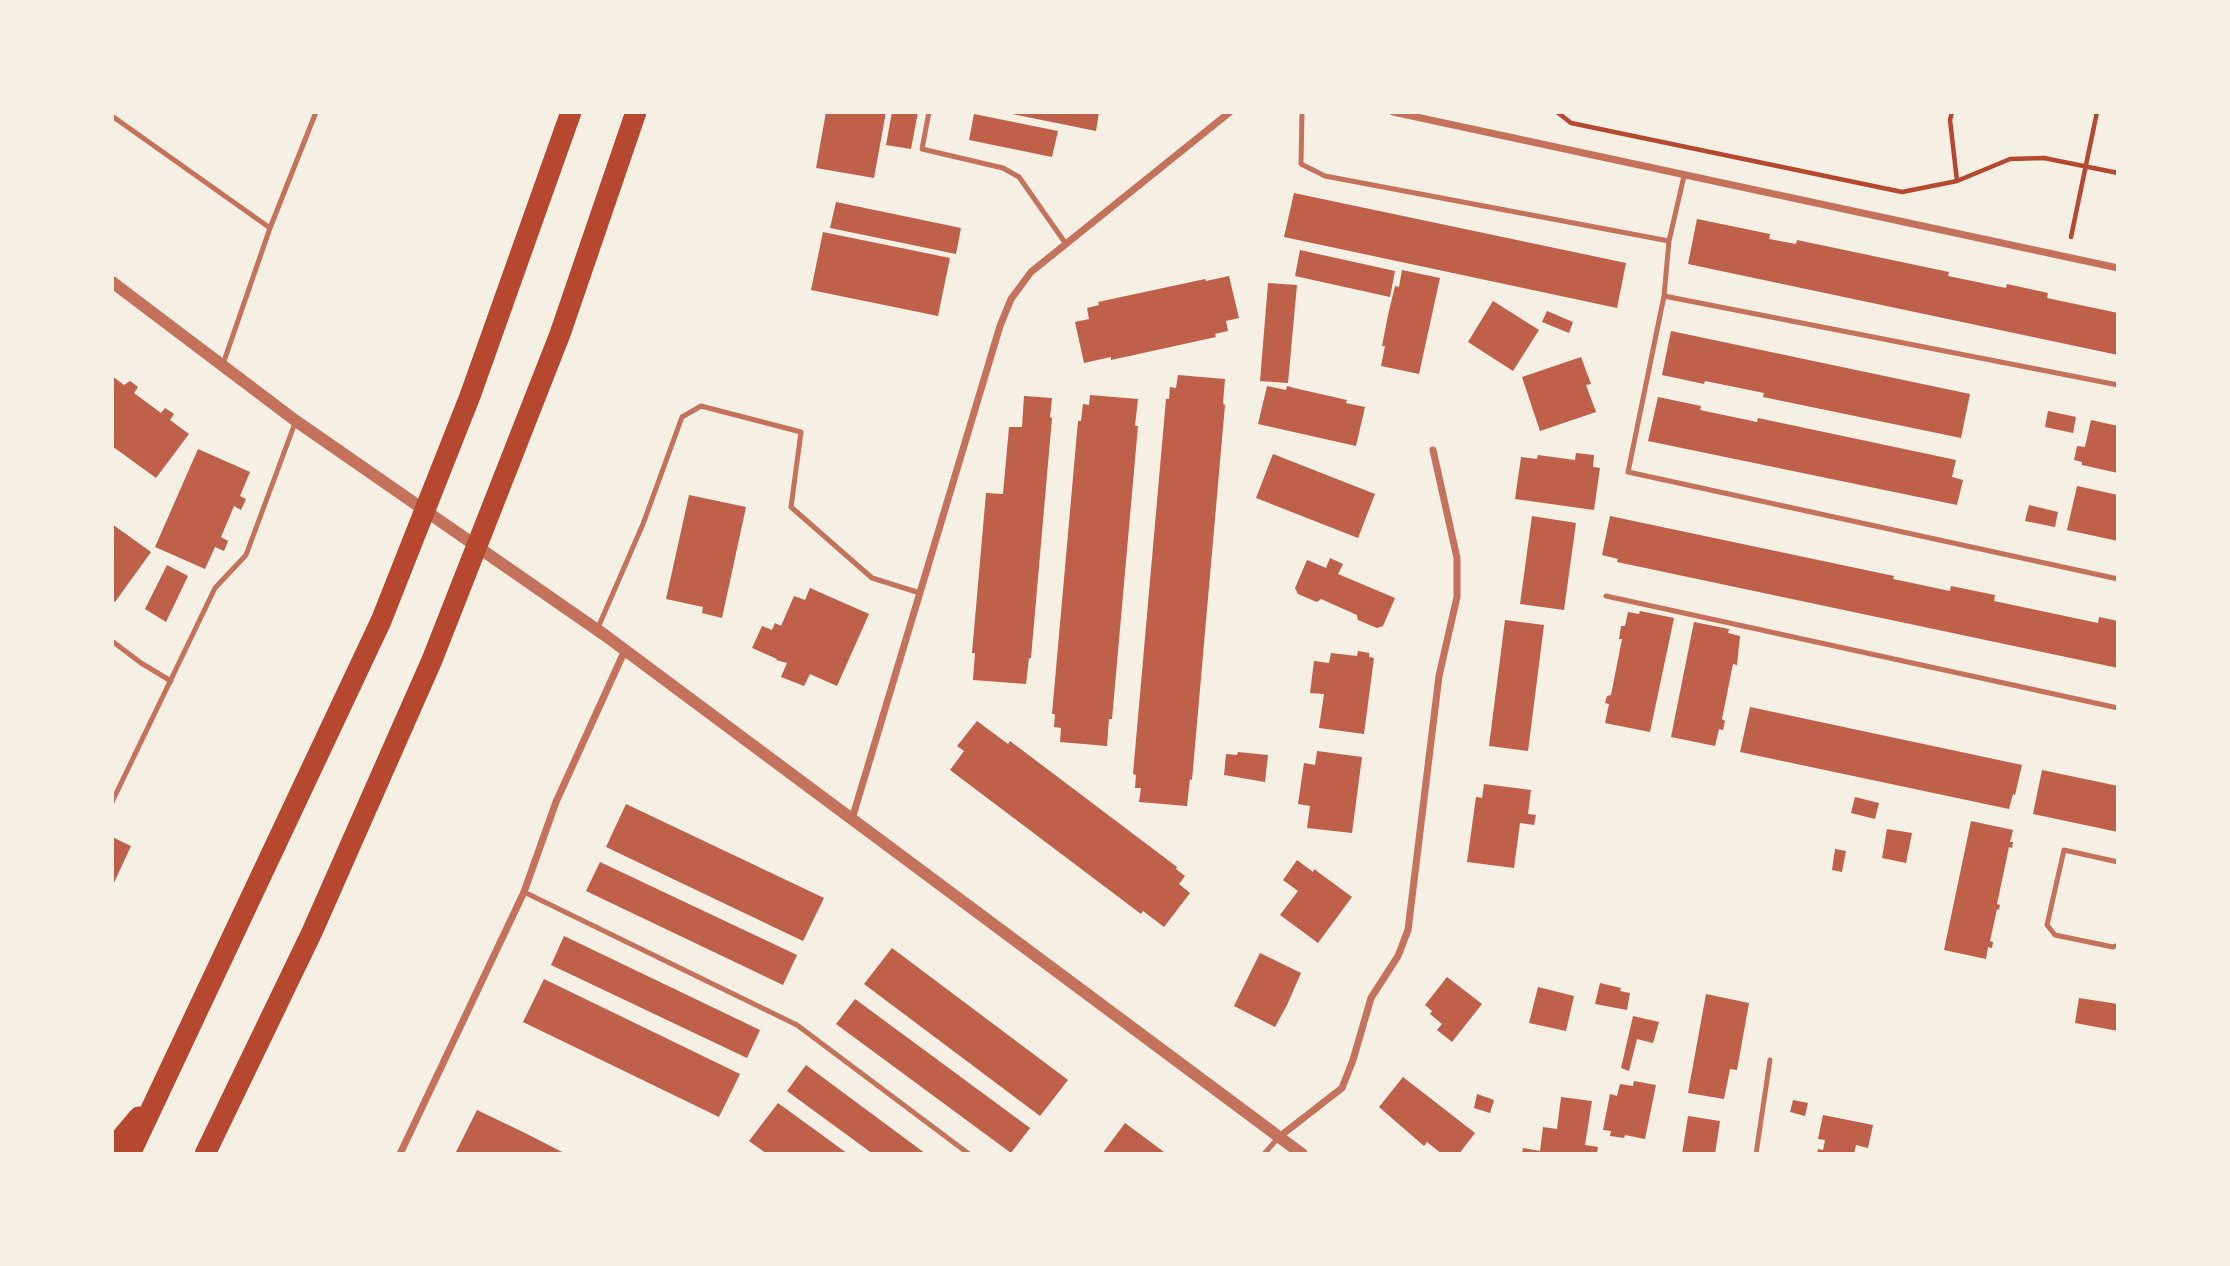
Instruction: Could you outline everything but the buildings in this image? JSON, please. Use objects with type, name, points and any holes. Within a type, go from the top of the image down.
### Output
[{"type":"highway","points":[[130,1154],[382,621],[470,396],[571,112]]},
{"type":"highway","points":[[205,1154],[318,920],[432,660],[560,334],[636,112]]},
{"type":"highway","points":[[112,1149],[160,1092]]},
{"type":"street","points":[[852,819],[1008,308],[1031,272],[1230,112]]},
{"type":"street","points":[[1393,112],[2118,268]]},
{"type":"street","points":[[112,282],[296,421],[625,650],[1302,1154]]},
{"type":"street","points":[[1279,1137],[1342,1088],[1371,998],[1398,956],[1408,930],[1439,676],[1457,597],[1457,558],[1433,450]]},
{"type":"street","points":[[400,1154],[524,892],[556,802],[625,650]]},
{"type":"lane","points":[[222,367],[270,228],[316,112]]},
{"type":"lane","points":[[929,112],[922,149],[1003,168],[1019,177],[1066,244]]},
{"type":"lane","points":[[1302,112],[1301,164],[1325,176],[1669,241]]},
{"type":"lane","points":[[112,116],[270,228]]},
{"type":"lane","points":[[1684,176],[1669,241],[1664,296],[1628,472],[2118,579]]},
{"type":"lane","points":[[1664,296],[2118,385]]},
{"type":"lane","points":[[597,630],[643,524],[682,417],[701,406],[801,432],[791,507],[873,578],[920,593]]},
{"type":"lane","points":[[112,802],[215,588],[246,555],[296,421]]},
{"type":"lane","points":[[1605,596],[2118,708]]},
{"type":"lane","points":[[112,641],[171,681]]},
{"type":"lane","points":[[2118,862],[2064,850],[2047,925],[2055,935],[2113,947],[2118,945]]},
{"type":"lane","points":[[524,892],[797,1026],[969,1154]]},
{"type":"lane","points":[[1756,1154],[1770,1060]]},
{"type":"lane","points":[[1264,1154],[1279,1137]]},
{"type":"path","points":[[1557,112],[1571,123],[1902,192],[1957,181],[2010,159],[2044,158],[2118,173]]},
{"type":"path","points":[[1952,112],[1950,120],[1957,181]]},
{"type":"path","points":[[2071,237],[2097,112]]}]
